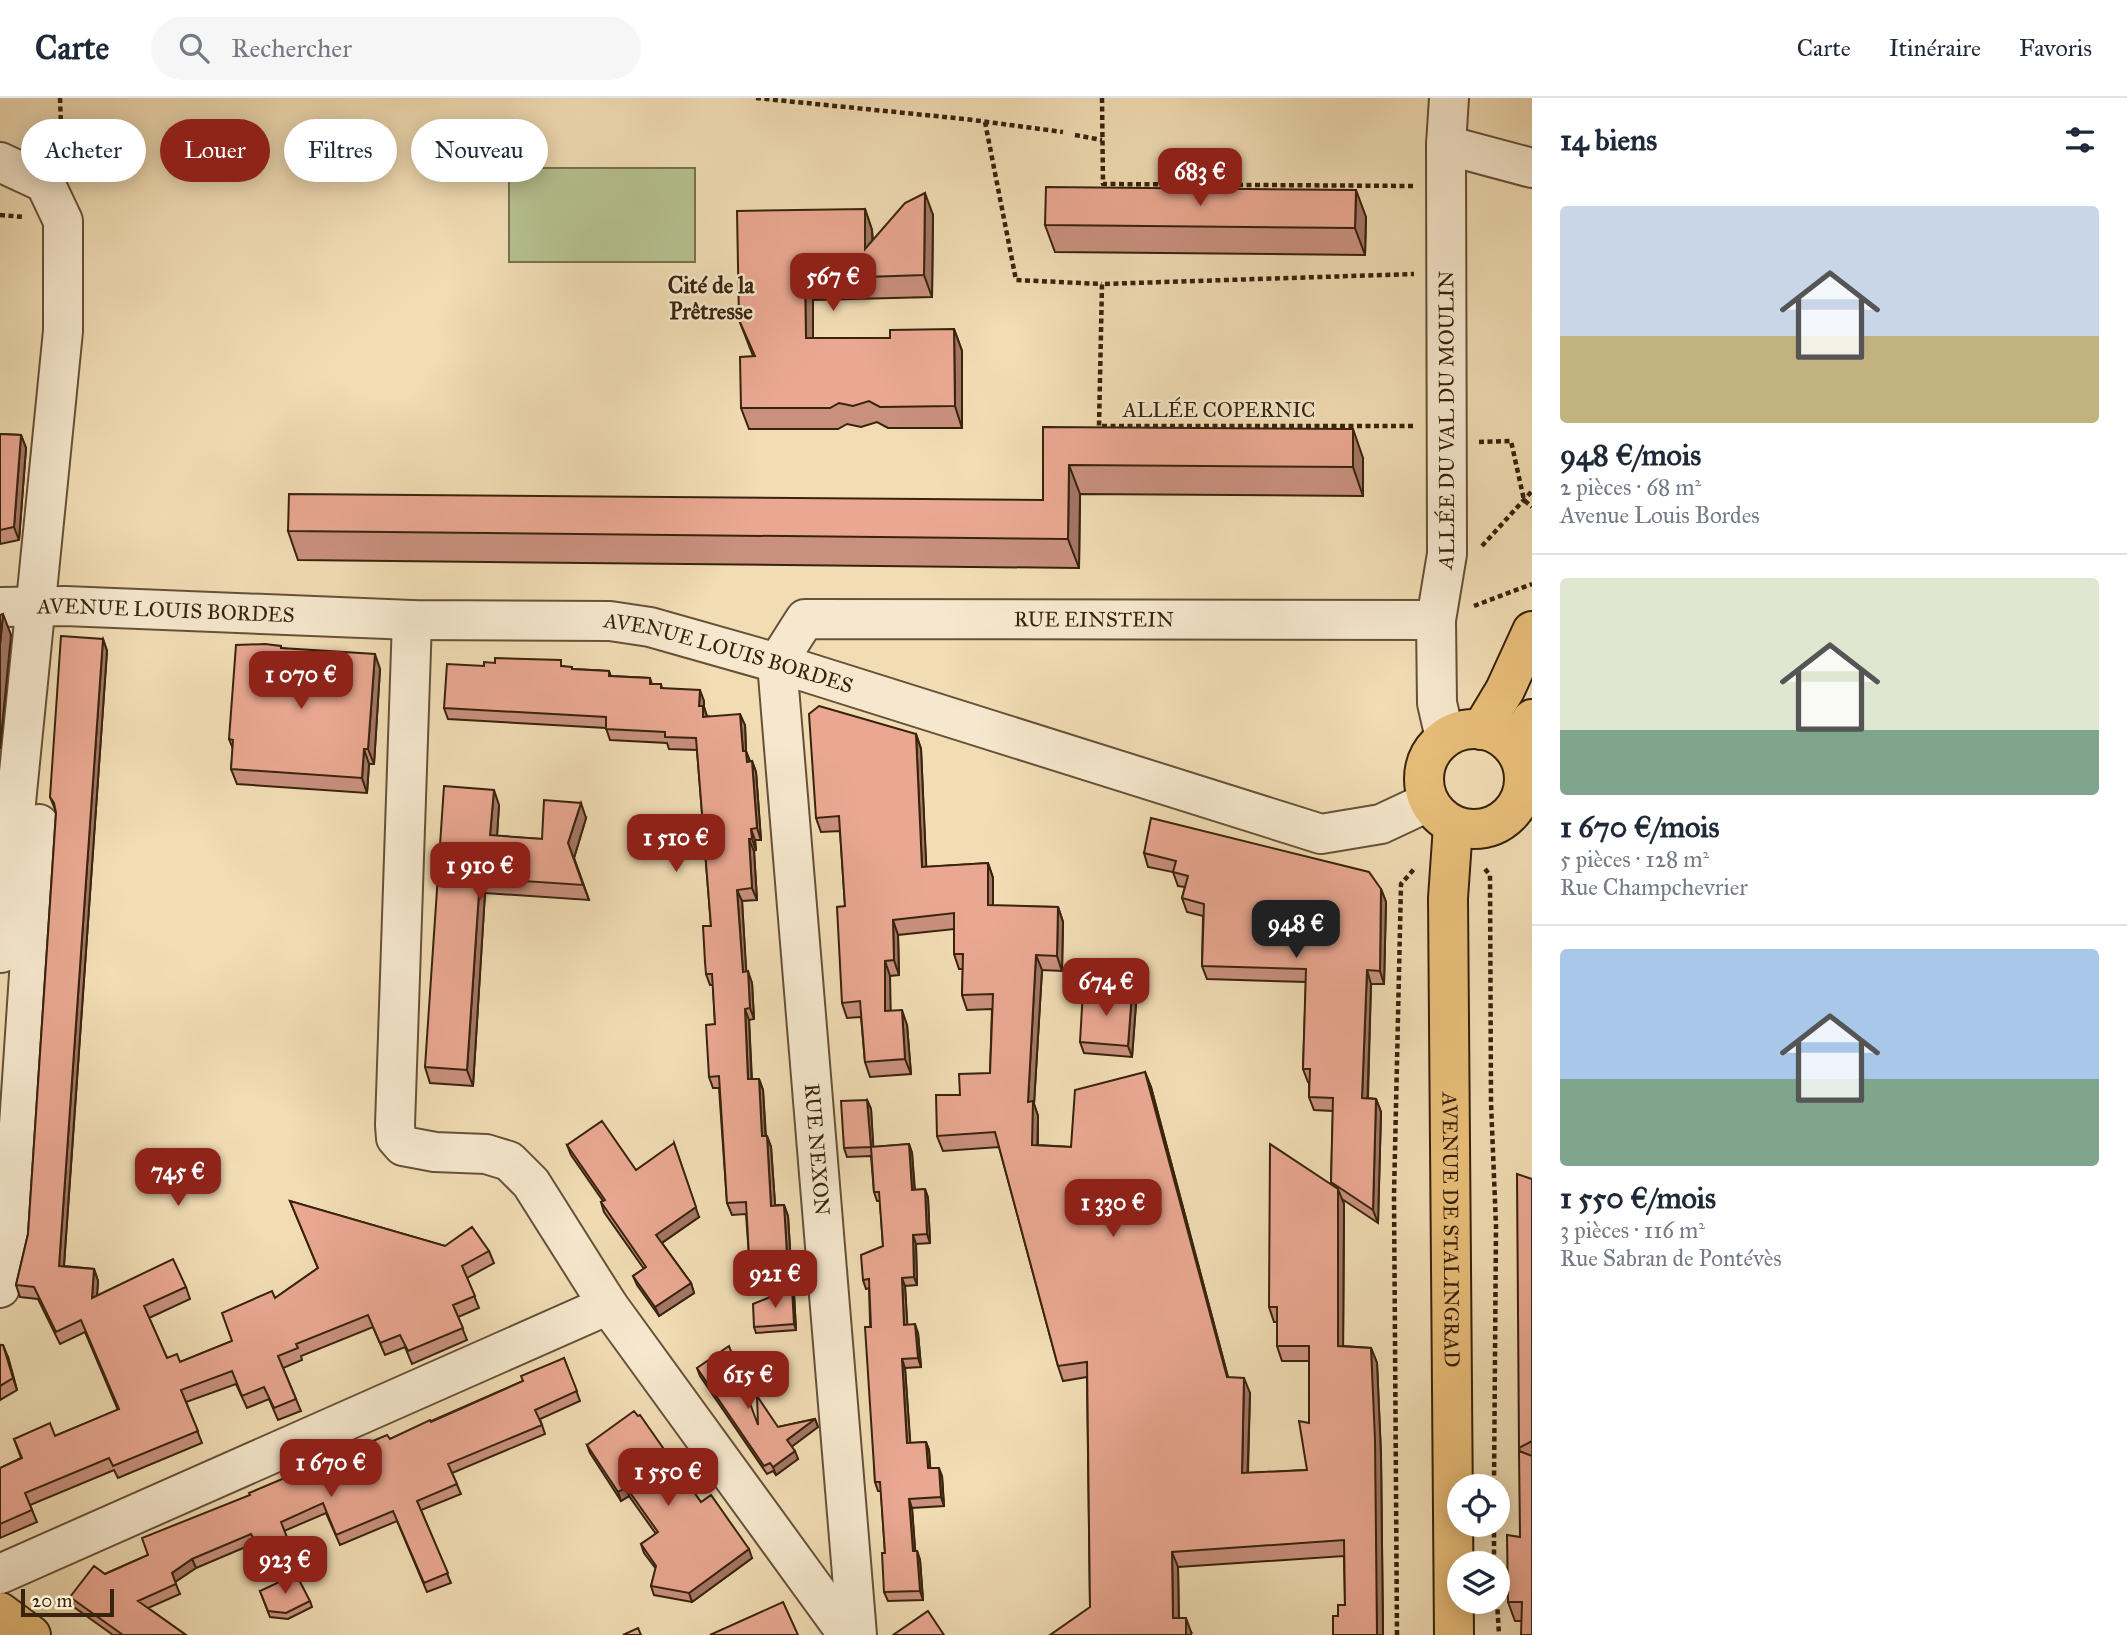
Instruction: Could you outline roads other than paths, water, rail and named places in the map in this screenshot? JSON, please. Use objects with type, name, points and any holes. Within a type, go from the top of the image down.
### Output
[{"type":"main road","points":[[1493,734],[1505,690],[1532,631]]},
{"type":"main road","points":[[1493,734],[1521,762],[1524,778],[1522,795],[1514,810],[1502,822],[1469,830],[1441,814],[1424,789],[1427,760],[1435,748],[1493,734]]},
{"type":"main road","name":"AVENUE DE STALINGRAD","points":[[1441,814],[1448,898],[1454,1635]]},
{"type":"main road","points":[[0,1612],[31,1635]]},
{"type":"street","name":"ALLÉE DU VAL DU MOULIN","points":[[1449,98],[1446,145],[1447,554],[1436,620],[1437,703],[1493,734]]},
{"type":"street","points":[[1446,145],[1532,168]]},
{"type":"street","points":[[0,162],[45,183],[63,220],[63,331],[31,607],[1,953]]},
{"type":"street","points":[[0,1289],[11,1245],[31,607]]},
{"type":"street","name":"AVENUE LOUIS BORDES","points":[[31,607],[412,620],[610,621],[650,627],[777,663],[1321,834],[1441,814]]},
{"type":"street","name":"RUE EINSTEIN","points":[[777,663],[805,619],[1436,620]]},
{"type":"street","points":[[412,620],[396,1138],[403,1146],[435,1152],[486,1154],[509,1161],[531,1183],[608,1305],[848,1635]]},
{"type":"street","name":"RUE NEXON","points":[[777,663],[856,1635]]},
{"type":"street","points":[[0,1574],[608,1305]]},
{"type":"district","name":"Cité de la Prêtresse","points":[[711,298]]}]
